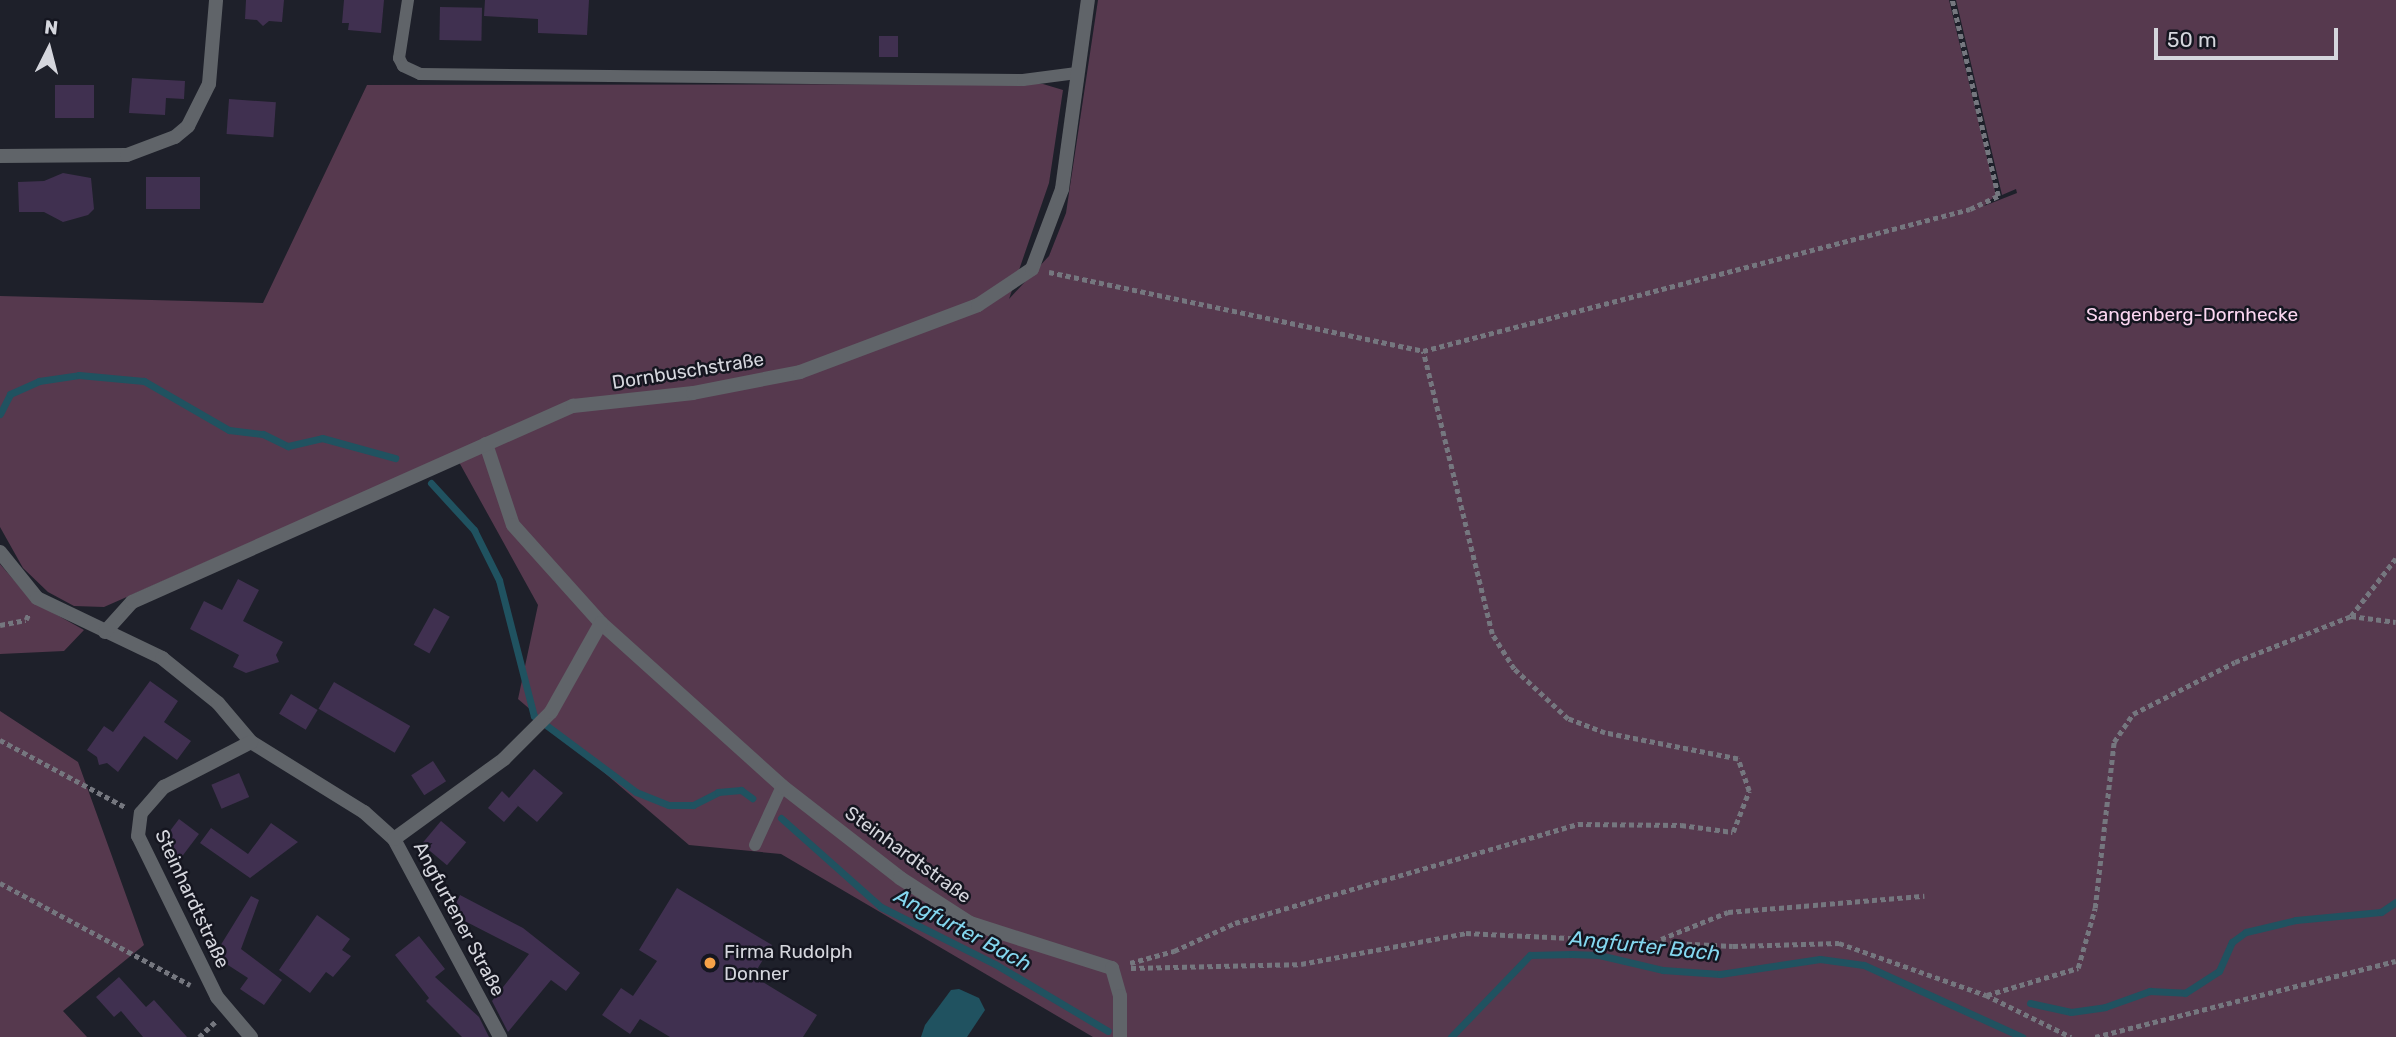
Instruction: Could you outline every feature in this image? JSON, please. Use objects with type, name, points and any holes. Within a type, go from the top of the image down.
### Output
[{"type":"street","points":[[0,156],[127,155],[175,137],[188,126],[206,92],[216,0]]},
{"type":"street","points":[[1032,268],[1062,189],[1088,0]]},
{"type":"street","name":"Dornbuschstraße","points":[[105,632],[132,602],[573,407],[693,393],[800,372],[978,305],[1032,268]]},
{"type":"street","name":"Steinhardtstraße","points":[[486,444],[513,525],[601,623],[782,786],[900,878],[970,923],[1112,968]]},
{"type":"street","points":[[0,552],[37,598]]},
{"type":"street","name":"Angfurtener Straße","points":[[37,598],[162,658],[218,703],[251,742],[363,812],[394,839],[500,1037]]},
{"type":"street","points":[[394,839],[504,759],[551,712],[601,623]]},
{"type":"street","name":"Steinhardtstraße","points":[[251,742],[164,788],[141,813],[138,835],[217,996],[251,1037]]},
{"type":"street","points":[[1112,968],[1120,996],[1119,1037]]},
{"type":"lane","points":[[408,0],[399,58],[403,66],[420,74],[1023,80],[1077,73]]},
{"type":"lane","points":[[755,845],[782,786]]},
{"type":"path","points":[[1032,268],[1423,351],[1970,209],[1998,196],[1952,0]]},
{"type":"path","points":[[1112,968],[1174,951],[1235,923],[1578,824],[1681,825],[1733,832],[1749,791],[1738,759],[1605,733],[1568,719],[1514,670],[1492,634],[1423,351]]},
{"type":"path","points":[[2351,616],[2396,558]]},
{"type":"path","points":[[0,625],[26,620],[37,598]]},
{"type":"path","points":[[1986,995],[2078,968],[2095,908],[2114,741],[2133,714],[2235,662],[2351,616],[2396,622]]},
{"type":"path","points":[[0,740],[104,799],[141,813]]},
{"type":"path","points":[[0,883],[14,887],[163,974],[217,996]]},
{"type":"path","points":[[1659,939],[1728,912],[1924,895]]},
{"type":"path","points":[[1112,968],[1301,964],[1466,933],[1659,939],[1733,946],[1839,943],[1986,995],[2071,1037]]},
{"type":"path","points":[[2095,1037],[2396,961]]},
{"type":"green space","name":"Sangenberg-Dornhecke","points":[[1098,0],[1949,0],[1996,195],[1984,206],[2017,193],[2016,189],[2002,195],[1956,0],[2396,0],[2396,1037],[1093,1037],[781,854],[689,845],[518,699],[538,605],[454,453],[104,607],[74,606],[48,592],[23,568],[0,527],[0,296],[263,303],[367,85],[1043,84],[1063,90],[1049,183],[1009,299],[1049,256],[1066,213]]},
{"type":"green space","points":[[0,564],[32,601],[84,630],[64,651],[0,654]]},
{"type":"green space","points":[[0,711],[78,762],[144,945],[63,1011],[87,1037],[0,1037]]},
{"type":"water","points":[[959,989],[979,998],[985,1010],[967,1037],[921,1037],[925,1025],[951,990]]},
{"type":"building","points":[[246,0],[284,0],[282,22],[269,21],[263,26],[257,20],[245,19]]},
{"type":"building","points":[[344,0],[384,0],[381,33],[348,30],[349,23],[342,23]]},
{"type":"building","points":[[485,0],[589,0],[587,35],[538,33],[538,19],[484,16]]},
{"type":"building","points":[[440,7],[482,8],[481,41],[439,40]]},
{"type":"building","points":[[879,36],[898,36],[898,57],[879,57]]},
{"type":"building","points":[[132,78],[185,81],[184,99],[166,98],[165,115],[129,113]]},
{"type":"building","points":[[55,85],[94,85],[94,118],[55,118]]},
{"type":"building","points":[[229,99],[276,102],[273,137],[227,134]]},
{"type":"building","points":[[63,173],[91,178],[94,209],[88,215],[63,222],[44,212],[19,212],[18,182],[44,181]]},
{"type":"building","points":[[146,177],[200,177],[200,209],[146,209]]},
{"type":"building","points":[[238,579],[259,590],[243,621],[283,642],[276,655],[279,662],[246,673],[233,667],[239,655],[190,629],[204,601],[222,610]]},
{"type":"building","points":[[434,608],[450,617],[429,653],[414,645]]},
{"type":"building","points":[[150,681],[178,701],[164,722],[191,741],[177,760],[144,736],[118,772],[107,763],[99,765],[97,757],[87,750],[104,726],[113,732]]},
{"type":"building","points":[[334,682],[410,726],[395,753],[318,709]]},
{"type":"building","points":[[291,694],[318,710],[306,730],[279,714]]},
{"type":"building","points":[[433,761],[446,781],[424,795],[411,775]]},
{"type":"building","points":[[534,769],[563,793],[537,822],[511,800],[518,806],[504,822],[488,808],[502,791],[509,798]]},
{"type":"building","points":[[239,773],[249,797],[222,809],[211,785]]},
{"type":"building","points":[[179,819],[199,834],[180,860],[160,845]]},
{"type":"building","points":[[441,821],[466,842],[447,865],[422,844]]},
{"type":"building","points":[[271,823],[298,842],[250,878],[200,843],[211,828],[248,854]]},
{"type":"building","name":"Firma Rudolph Donner","points":[[677,888],[772,945],[753,976],[817,1015],[803,1037],[670,1037],[640,1019],[630,1034],[602,1015],[621,988],[633,996],[657,961],[639,950]]},
{"type":"building","points":[[460,895],[523,928],[580,973],[566,991],[551,980],[508,1032],[492,1001],[529,954],[451,914]]},
{"type":"building","points":[[251,896],[259,900],[241,949],[282,980],[264,1005],[240,989],[248,978],[214,956]]},
{"type":"building","points":[[317,915],[350,939],[342,950],[351,956],[333,977],[326,972],[310,993],[279,970]]},
{"type":"building","points":[[419,936],[445,969],[435,977],[479,1017],[489,1037],[462,1037],[426,1001],[429,998],[395,955]]},
{"type":"building","points":[[119,977],[146,1007],[154,1000],[187,1037],[143,1037],[121,1011],[114,1017],[96,997]]},
{"type":"waterway","name":"Angfurter Bach","points":[[0,414],[10,394],[39,381],[79,375],[144,381],[229,430],[263,434],[288,446],[322,438],[395,458]]},
{"type":"waterway","name":"Angfurter Bach","points":[[431,483],[474,530],[499,580],[534,716],[636,792],[669,805],[693,805],[718,792],[741,790],[752,798]]},
{"type":"waterway","name":"Angfurter Bach","points":[[781,818],[881,907],[995,964],[1108,1031]]},
{"type":"waterway","points":[[2030,1003],[2071,1012],[2105,1007],[2150,991],[2185,993],[2219,971],[2232,942],[2246,932],[2296,920],[2381,912],[2396,902]]},
{"type":"waterway","name":"Angfurter Bach","points":[[1451,1037],[1530,955],[1572,954],[1599,955],[1663,970],[1720,974],[1820,959],[1864,965],[2022,1037]]},
{"type":"place","name":"Firma Rudolph Donner","points":[[710,963]]}]
